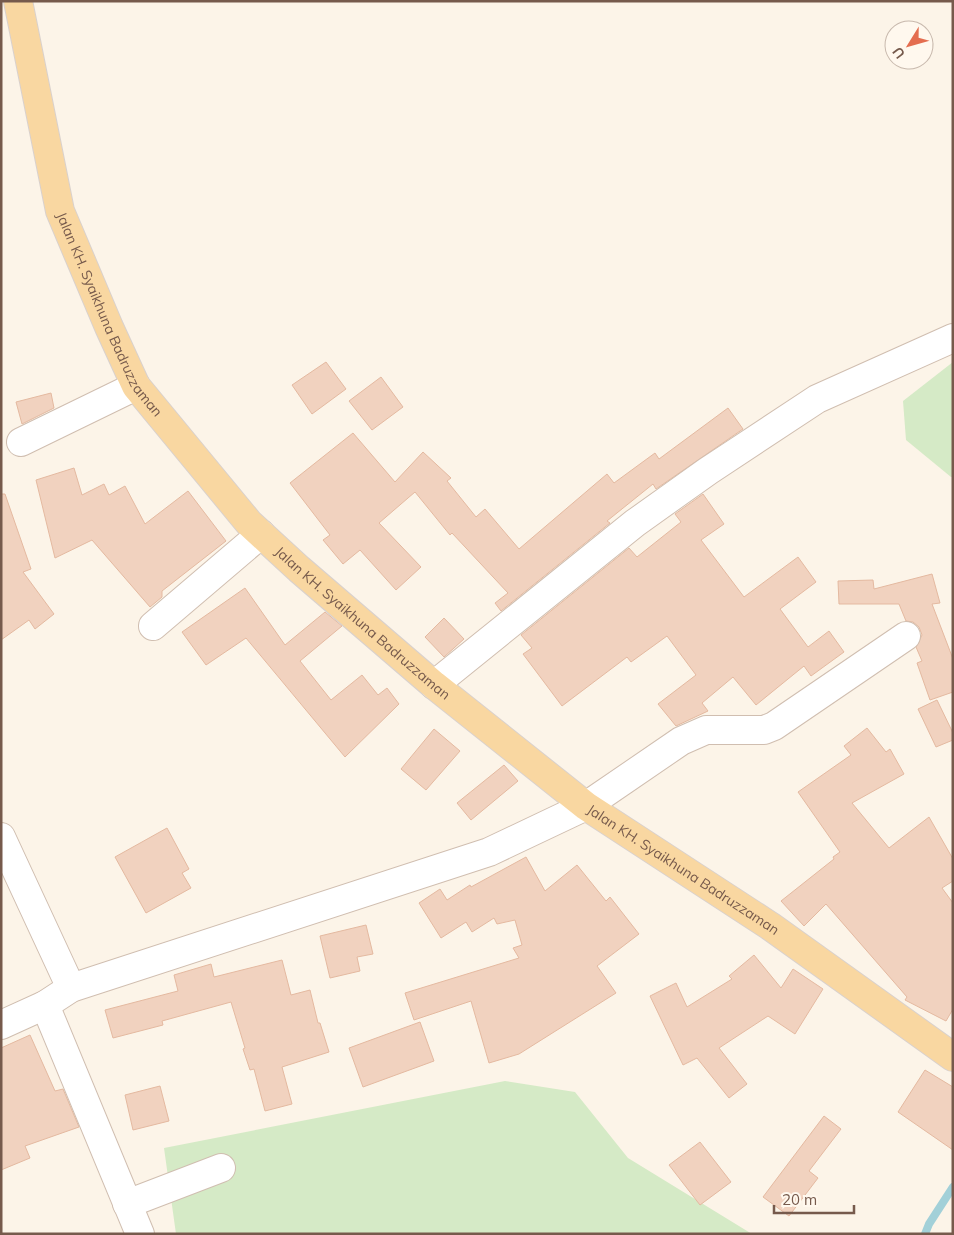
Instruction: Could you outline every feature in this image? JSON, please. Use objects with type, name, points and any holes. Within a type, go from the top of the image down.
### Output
[{"type":"main road","name":"Jalan KH. Syaikhuna Badruzzaman","points":[[18,1],[60,211],[136,386],[261,534],[434,685],[586,806],[770,926],[953,1057]]},
{"type":"street","points":[[434,685],[628,529],[708,471],[817,399],[953,338]]},
{"type":"street","points":[[21,442],[136,386]]},
{"type":"street","points":[[153,626],[261,534]]},
{"type":"street","points":[[1,1025],[45,1005],[71,988],[489,852],[586,806],[682,741],[706,730],[764,730],[774,726],[906,636]]},
{"type":"street","points":[[1,837],[71,988]]},
{"type":"street","points":[[45,1005],[140,1234]]},
{"type":"street","points":[[127,1204],[221,1168]]},
{"type":"green space","points":[[953,362],[953,477],[951,477],[906,440],[903,401]]},
{"type":"green space","points":[[505,1081],[575,1092],[628,1158],[752,1234],[176,1234],[164,1148]]},
{"type":"building","points":[[326,362],[346,389],[312,414],[292,385]]},
{"type":"building","points":[[381,377],[403,407],[372,430],[349,401]]},
{"type":"building","points":[[51,393],[54,408],[22,424],[16,402]]},
{"type":"building","points":[[728,408],[743,429],[656,489],[653,484],[607,521],[610,523],[501,611],[495,603],[508,593],[452,533],[450,535],[415,492],[379,523],[421,567],[396,590],[360,550],[343,564],[323,540],[330,535],[290,483],[353,433],[395,482],[423,452],[451,478],[447,481],[476,517],[485,509],[519,549],[607,474],[614,483],[655,453],[659,459]]},
{"type":"building","points":[[74,468],[82,495],[104,484],[109,495],[125,486],[145,524],[188,491],[226,541],[162,591],[162,597],[150,607],[92,540],[55,558],[36,480]]},
{"type":"building","points":[[1,494],[5,494],[31,569],[23,572],[54,614],[35,629],[29,620],[1,640]]},
{"type":"building","points":[[703,494],[724,524],[701,540],[744,597],[798,557],[816,582],[780,609],[808,647],[829,631],[844,652],[811,676],[804,666],[756,705],[733,677],[702,703],[708,711],[676,726],[658,704],[696,675],[667,636],[631,662],[627,657],[562,706],[523,654],[532,648],[521,635],[629,548],[637,557],[681,522],[675,514]]},
{"type":"building","points":[[932,574],[940,603],[932,604],[953,659],[953,692],[930,700],[917,663],[922,661],[916,647],[922,635],[919,627],[913,622],[906,621],[899,604],[839,604],[838,581],[873,580],[874,589]]},
{"type":"building","points":[[245,588],[285,645],[325,612],[342,626],[300,661],[331,700],[362,675],[378,695],[387,688],[399,704],[345,757],[246,638],[206,665],[182,632]]},
{"type":"building","points":[[444,618],[464,639],[444,657],[425,637]]},
{"type":"building","points":[[937,700],[953,733],[953,740],[936,747],[918,709]]},
{"type":"building","points":[[867,728],[886,752],[890,749],[904,774],[852,803],[889,848],[929,817],[953,859],[953,881],[942,888],[953,903],[953,1009],[946,1021],[905,1000],[907,997],[826,904],[804,926],[781,901],[834,859],[833,857],[840,852],[798,792],[851,755],[844,746]]},
{"type":"building","points":[[434,729],[460,751],[426,790],[401,769]]},
{"type":"building","points":[[504,765],[518,781],[471,820],[457,803]]},
{"type":"building","points":[[167,828],[189,869],[182,873],[191,888],[146,913],[115,857]]},
{"type":"building","points":[[526,857],[545,891],[577,865],[606,901],[610,897],[639,934],[597,966],[616,993],[519,1054],[489,1063],[471,1001],[414,1020],[405,993],[519,958],[513,948],[522,945],[515,920],[497,924],[494,918],[472,932],[466,922],[441,938],[419,903],[440,889],[447,900],[470,885],[471,887]]},
{"type":"building","points":[[366,925],[373,954],[357,957],[360,971],[330,978],[320,936]]},
{"type":"building","points":[[754,955],[781,988],[793,969],[823,989],[795,1034],[768,1016],[719,1048],[747,1084],[729,1098],[697,1058],[683,1065],[650,996],[676,983],[687,1007],[732,979],[729,976]]},
{"type":"building","points":[[282,960],[291,995],[310,990],[318,1023],[320,1023],[329,1052],[282,1067],[292,1104],[265,1111],[254,1069],[250,1070],[243,1049],[245,1048],[231,1002],[162,1021],[163,1025],[113,1038],[105,1010],[178,991],[174,975],[211,964],[214,977]]},
{"type":"building","points":[[420,1022],[434,1061],[363,1087],[349,1048]]},
{"type":"building","points":[[30,1035],[55,1091],[63,1089],[79,1127],[25,1146],[30,1158],[1,1170],[1,1048]]},
{"type":"building","points":[[925,1070],[953,1087],[953,1150],[898,1112]]},
{"type":"building","points":[[160,1086],[169,1121],[133,1130],[125,1095]]},
{"type":"building","points":[[824,1116],[841,1129],[809,1171],[818,1178],[789,1216],[763,1197]]},
{"type":"building","points":[[700,1142],[731,1182],[700,1205],[669,1165]]},
{"type":"waterway","points":[[925,1234],[929,1224],[953,1187]]}]
